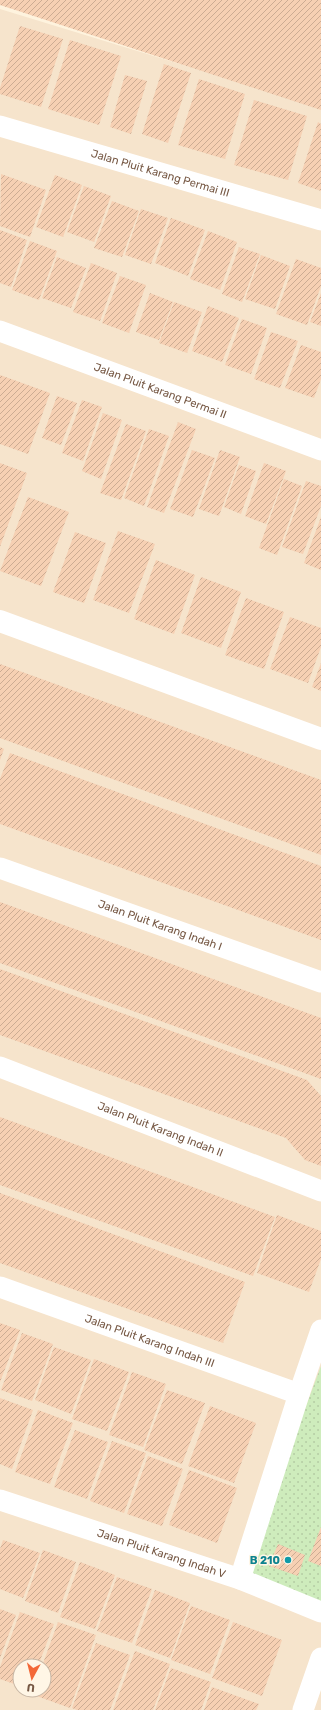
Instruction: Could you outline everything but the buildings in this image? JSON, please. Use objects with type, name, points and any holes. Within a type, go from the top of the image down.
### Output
[{"type":"street","name":"Jalan Pluit Karang Permai III","points":[[0,126],[321,220]]},
{"type":"street","name":"Jalan Pluit Karang Permai II","points":[[0,331],[321,450]]},
{"type":"street","points":[[0,621],[321,739]]},
{"type":"street","name":"Jalan Pluit Karang Indah I","points":[[0,868],[321,982]]},
{"type":"street","name":"Jalan Pluit Karang Indah II","points":[[0,1067],[321,1190]]},
{"type":"street","name":"Jalan Pluit Karang Indah III","points":[[0,1287],[299,1394]]},
{"type":"street","points":[[240,1579],[321,1330]]},
{"type":"street","name":"Jalan Pluit Karang Indah V","points":[[0,1500],[240,1579],[321,1612]]},
{"type":"street","points":[[303,1710],[321,1658]]},
{"type":"shaded area","points":[[0,9],[321,107],[321,1710],[0,1710]]},
{"type":"green space","points":[[321,1366],[321,1606],[242,1577]]},
{"type":"place","name":"B 210","points":[[288,1560]]}]
